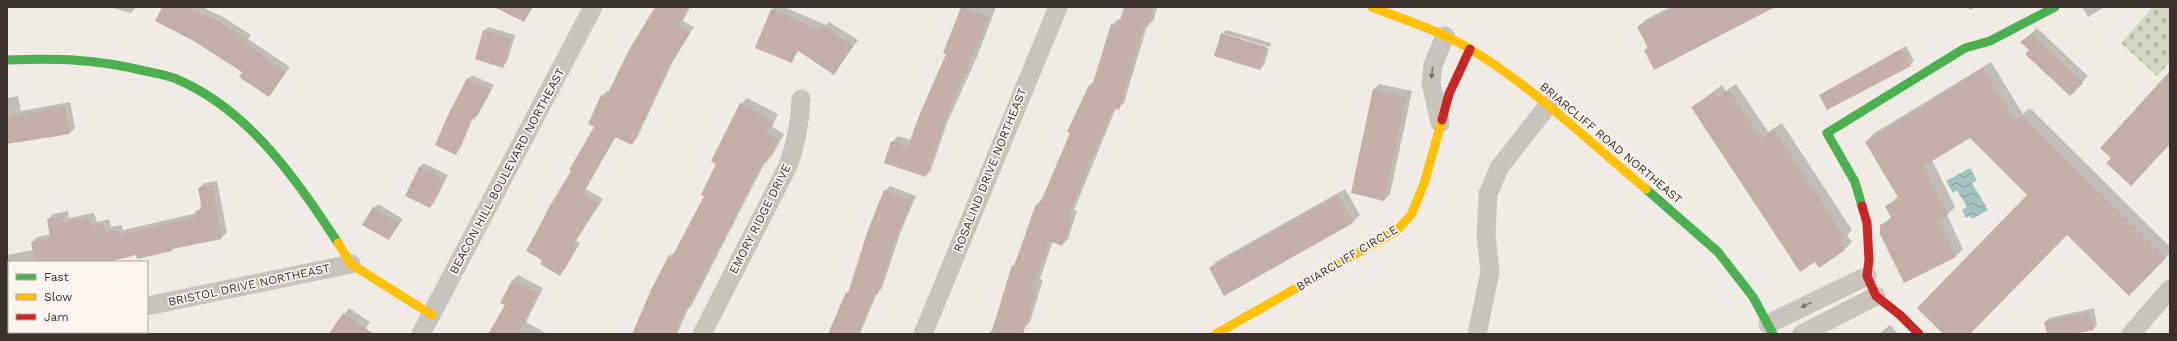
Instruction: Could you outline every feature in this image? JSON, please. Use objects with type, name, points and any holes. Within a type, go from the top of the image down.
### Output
[{"type":"street","name":"BEACON HILL BOULEVARD NORTHEAST","points":[[421,334],[593,7]]},
{"type":"street","name":"ROSALIND DRIVE NORTHEAST","points":[[923,334],[1058,7]]},
{"type":"street","name":"BRIARCLIFF ROAD NORTHEAST","points":[[1372,7],[1445,36],[1470,49],[1549,104],[1600,151],[1678,215],[1718,252],[1752,297],[1771,329]]},
{"type":"street","points":[[1920,334],[1900,314],[1876,296],[1867,276],[1869,260],[1867,224],[1855,182],[1827,133],[1964,48],[1990,41],[2055,7]]},
{"type":"street","name":"BRIARCLIFF CIRCLE","points":[[1440,123],[1431,83],[1433,65],[1445,36]]},
{"type":"street","name":"BRIARCLIFF CIRCLE","points":[[1216,334],[1396,231],[1411,215],[1424,184],[1449,94],[1470,49]]},
{"type":"street","points":[[7,60],[60,58],[111,63],[174,78],[220,103],[258,137],[304,191],[351,264],[432,315]]},
{"type":"street","name":"EMORY RIDGE DRIVE","points":[[702,334],[788,166],[797,136],[801,99]]},
{"type":"street","points":[[1477,334],[1490,272],[1486,235],[1488,194],[1499,168],[1549,104]]},
{"type":"street","name":"BRISTOL DRIVE NORTHEAST","points":[[148,306],[351,264]]},
{"type":"street","points":[[1771,329],[1832,293],[1867,276]]},
{"type":"street","points":[[2131,334],[2170,289]]},
{"type":"street","points":[[1832,293],[1842,314]]},
{"type":"street","points":[[1802,334],[1876,296]]},
{"type":"green space","points":[[2153,7],[2170,7],[2170,62],[2157,76],[2121,43]]},
{"type":"water","points":[[1970,168],[1977,180],[1972,183],[1988,210],[1972,219],[1970,216],[1966,218],[1962,210],[1967,207],[1957,190],[1953,193],[1946,181]]},
{"type":"building","points":[[162,7],[189,7],[218,21],[247,40],[245,43],[286,72],[269,97],[239,77],[242,72],[192,40],[155,21]]},
{"type":"building","points":[[494,7],[532,7],[524,22]]},
{"type":"building","points":[[655,7],[688,7],[678,26],[690,33],[675,58],[673,57],[632,145],[615,137],[582,194],[598,204],[572,246],[576,248],[560,276],[540,264],[542,260],[526,251],[545,214],[571,171],[569,170],[594,127],[588,124],[601,95],[606,97],[629,50]]},
{"type":"building","points":[[961,7],[989,17],[941,130],[926,177],[884,163],[891,141],[908,147],[918,118],[946,54],[943,53]]},
{"type":"building","points":[[1124,7],[1154,7],[1148,27],[1144,25],[1119,110],[1114,108],[1092,156],[1068,216],[1072,217],[1062,246],[1049,241],[1034,285],[1037,286],[1023,334],[991,334],[1012,265],[1014,266],[1036,204],[1039,206],[1070,133],[1067,132],[1089,85],[1092,86],[1111,24],[1118,26]]},
{"type":"building","points":[[1675,7],[1775,7],[1654,70],[1644,50],[1648,48],[1637,27]]},
{"type":"building","points":[[771,9],[821,30],[823,26],[853,46],[834,75],[797,50],[792,63],[755,48]]},
{"type":"building","points":[[483,30],[512,39],[503,68],[475,59]]},
{"type":"building","points":[[1221,33],[1267,47],[1260,70],[1214,56]]},
{"type":"building","points":[[2031,34],[2083,83],[2070,96],[2025,54],[2029,50],[2020,42]]},
{"type":"building","points":[[1902,49],[1911,66],[1827,110],[1819,95]]},
{"type":"building","points":[[1983,68],[2015,121],[2022,115],[2166,258],[2129,296],[2067,235],[1970,334],[1943,334],[1917,308],[2027,195],[1970,138],[1924,166],[1948,215],[1938,220],[1956,257],[1904,283],[1880,234],[1880,225],[1892,219],[1885,206],[1899,199],[1865,142]]},
{"type":"building","points":[[2170,71],[2170,144],[2131,186],[2106,163],[2111,158],[2100,148]]},
{"type":"building","points":[[467,78],[491,90],[474,120],[472,118],[456,155],[435,145],[447,117]]},
{"type":"building","points":[[1373,89],[1406,97],[1384,201],[1351,193]]},
{"type":"building","points":[[1729,90],[1761,139],[1774,130],[1845,238],[1840,241],[1845,250],[1819,268],[1815,262],[1800,272],[1691,107],[1715,92],[1719,97]]},
{"type":"building","points":[[740,103],[773,121],[766,133],[779,140],[766,163],[763,162],[686,312],[684,311],[674,334],[632,334],[652,288],[669,255],[672,257],[704,196],[701,195],[716,164],[711,161]]},
{"type":"building","points":[[65,106],[70,134],[7,144],[7,117]]},
{"type":"building","points":[[419,167],[444,179],[430,208],[405,196]]},
{"type":"building","points":[[212,185],[222,239],[172,249],[172,251],[137,259],[136,255],[112,261],[35,261],[31,242],[50,238],[47,219],[63,216],[64,223],[89,217],[92,226],[104,224],[106,232],[117,230],[118,235],[196,217],[195,211],[202,210],[198,188]]},
{"type":"building","points":[[884,190],[912,201],[896,237],[878,295],[875,294],[858,334],[828,334],[846,292],[848,293],[868,230]]},
{"type":"building","points":[[1338,195],[1353,223],[1224,296],[1209,268]]},
{"type":"building","points":[[373,207],[399,223],[389,240],[362,225]]},
{"type":"building","points":[[512,280],[538,293],[518,334],[488,334],[505,305],[500,303]]},
{"type":"building","points":[[2090,312],[2094,330],[2074,334],[2047,334],[2044,322]]},
{"type":"building","points":[[343,313],[374,334],[329,334]]},
{"type":"traffic: fast","points":[[1862,206],[1855,182],[1827,133],[1965,48],[1990,41],[2055,7]]},
{"type":"traffic: fast","points":[[7,60],[60,59],[110,64],[171,77],[201,91],[225,107],[268,148],[305,194],[338,243]]},
{"type":"traffic: fast","points":[[1646,189],[1718,252],[1753,297],[1773,334]]},
{"type":"traffic: slow","points":[[1372,7],[1447,37],[1494,64],[1561,116],[1646,189]]},
{"type":"traffic: slow","points":[[1216,334],[1396,231],[1411,215],[1424,184],[1442,120]]},
{"type":"traffic: slow","points":[[338,243],[351,264],[432,315]]},
{"type":"traffic: jam","points":[[1442,120],[1449,94],[1470,49]]},
{"type":"traffic: jam","points":[[1862,206],[1867,223],[1869,260],[1867,276],[1876,296],[1900,315],[1919,334]]}]
